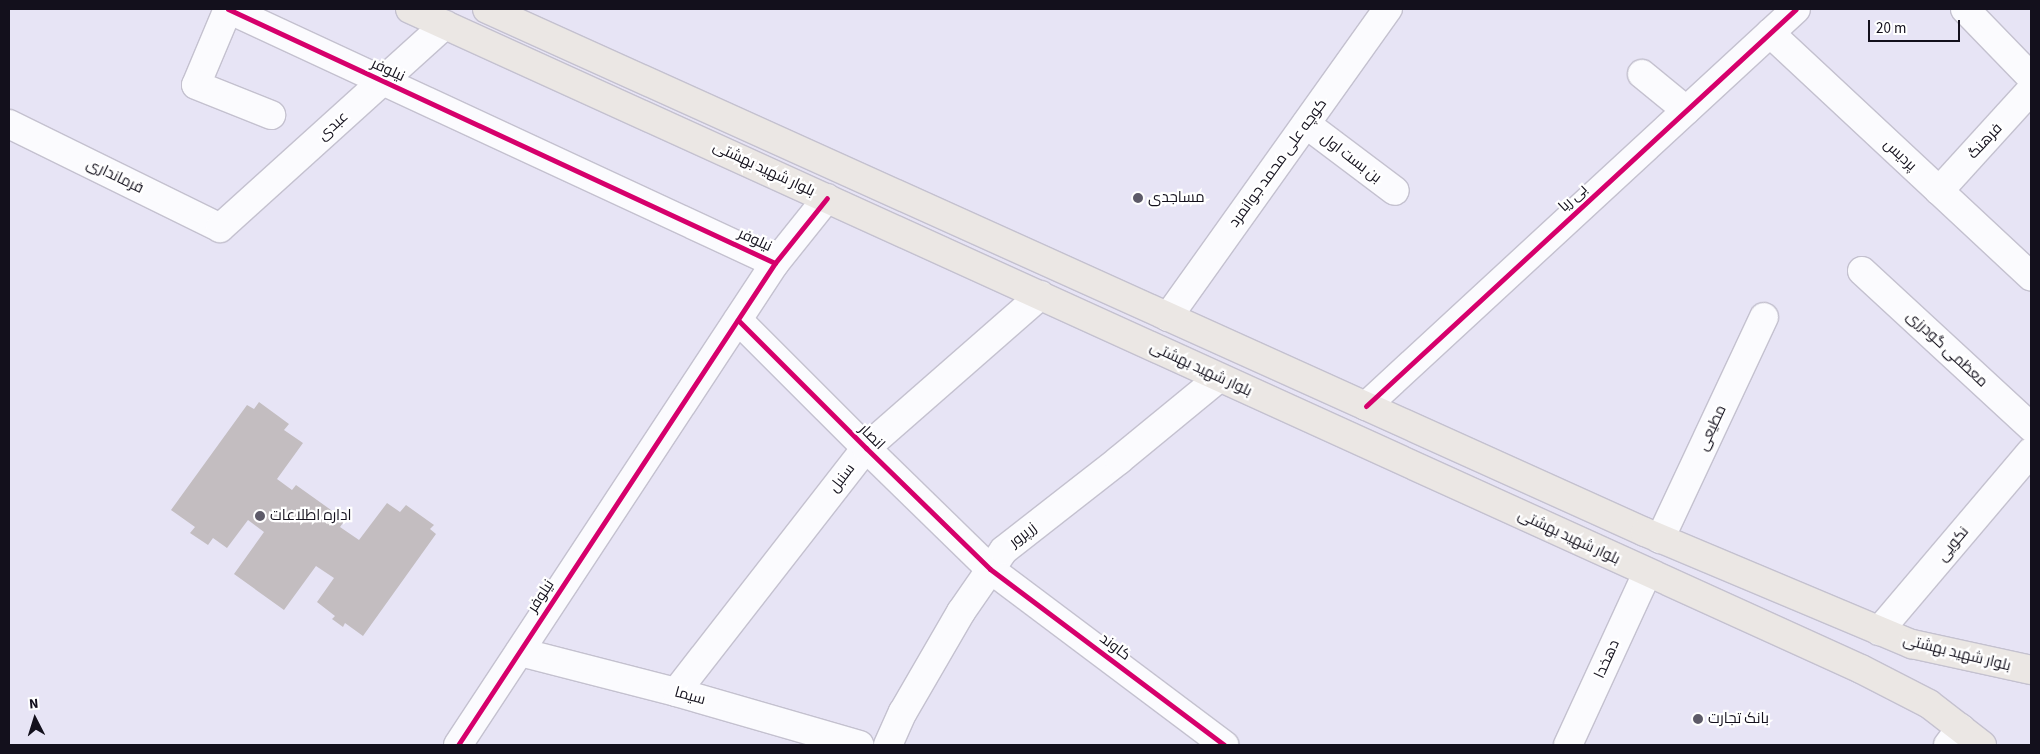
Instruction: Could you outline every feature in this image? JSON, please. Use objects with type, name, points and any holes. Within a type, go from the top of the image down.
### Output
[{"type":"main road","name":"بلوار شهید بهشتی","points":[[410,9],[1861,669],[1929,704],[1954,737],[1982,745]]},
{"type":"main road","name":"بلوار شهید بهشتی","points":[[488,9],[1660,538],[1912,644],[2031,670]]},
{"type":"street","points":[[228,9],[196,85],[271,114]]},
{"type":"street","name":"نیلوفر","points":[[228,9],[776,263],[458,745]]},
{"type":"street","name":"کوچه علی محمد جوانمرد","points":[[1168,316],[1388,9]]},
{"type":"street","name":"بی ریا","points":[[1366,406],[1796,9]]},
{"type":"street","points":[[1965,9],[2031,77]]},
{"type":"street","name":"عبدی","points":[[220,228],[445,25]]},
{"type":"street","name":"پردیس","points":[[1770,33],[2031,276]]},
{"type":"street","points":[[1642,74],[1686,110]]},
{"type":"street","name":"فرهنگ","points":[[1939,191],[2031,90]]},
{"type":"street","name":"فرمانداری","points":[[9,124],[220,228]]},
{"type":"street","name":"بن بست اول","points":[[1306,124],[1395,191]]},
{"type":"street","points":[[776,263],[827,198]]},
{"type":"street","name":"معظمی گودرزی","points":[[1862,271],[2031,426]]},
{"type":"street","name":"سنبل","points":[[676,692],[866,448],[1041,295]]},
{"type":"street","name":"مطیعی","points":[[1660,538],[1764,317]]},
{"type":"street","name":"انصار","points":[[738,320],[990,569]]},
{"type":"street","name":"زرپرور","points":[[888,745],[903,712],[961,612],[1004,550],[1119,460],[1219,378]]},
{"type":"street","name":"نکویی","points":[[1879,631],[2029,455]]},
{"type":"street","name":"کاوند","points":[[990,569],[1224,745]]},
{"type":"street","name":"دهخدا","points":[[1568,745],[1647,572]]},
{"type":"street","name":"سیما","points":[[520,652],[676,692],[860,745]]},
{"type":"building","name":"اداره اطلاعات","points":[[259,402],[289,424],[284,430],[303,443],[277,479],[292,490],[296,485],[345,520],[340,527],[359,540],[387,503],[400,512],[406,505],[434,525],[430,529],[436,534],[363,636],[345,623],[343,627],[332,619],[335,616],[317,602],[334,578],[316,566],[284,610],[234,574],[264,532],[248,520],[227,548],[213,538],[208,545],[190,533],[195,527],[171,510],[247,405],[254,409]]},
{"type":"cycle path","points":[[228,9],[775,263]]},
{"type":"cycle path","points":[[1366,406],[1796,9]]},
{"type":"cycle path","points":[[458,745],[775,263],[827,198]]},
{"type":"cycle path","points":[[738,320],[990,569],[1224,745]]},
{"type":"place","name":"مساجدی","points":[[1138,198]]},
{"type":"place","name":"اداره اطلاعات","points":[[260,516]]},
{"type":"place","name":"بانک تجارت","points":[[1698,719]]}]
